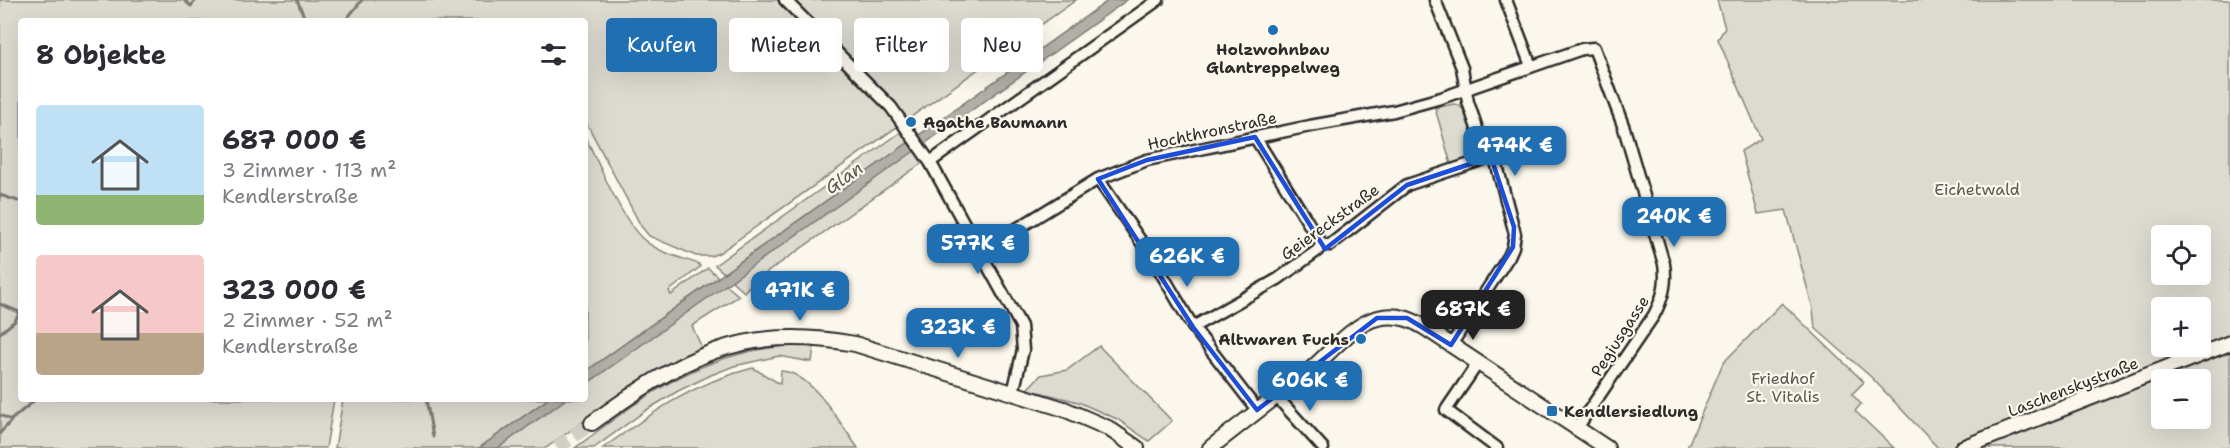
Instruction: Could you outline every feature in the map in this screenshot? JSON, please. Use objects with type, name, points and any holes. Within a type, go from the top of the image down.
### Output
[{"type":"street","points":[[785,0],[891,107],[928,160],[981,251],[1021,326],[1023,350],[1013,393]]},
{"type":"street","points":[[928,160],[1158,0]]},
{"type":"street","points":[[1435,0],[1462,68],[1468,102],[1484,148],[1496,162],[1515,239],[1509,256],[1494,281],[1451,345]]},
{"type":"street","points":[[1506,0],[1531,66]]},
{"type":"street","name":"Hochthronstraße","points":[[981,251],[1098,179],[1147,160],[1255,136],[1394,111],[1441,98],[1582,49],[1594,48]]},
{"type":"street","name":"Pegiusgasse","points":[[1577,428],[1654,315],[1660,303],[1665,281],[1664,264],[1624,128],[1594,48]]},
{"type":"street","points":[[1255,136],[1322,244]]},
{"type":"street","name":"Geiereckstraße","points":[[1193,327],[1278,279],[1317,251],[1322,244],[1330,245],[1407,185],[1491,157]]},
{"type":"street","points":[[1098,179],[1153,260],[1193,327],[1257,410]]},
{"type":"street","points":[[1210,448],[1364,323],[1377,318],[1393,316],[1407,318],[1451,345],[1607,448]]},
{"type":"street","points":[[592,423],[633,393],[681,364],[729,346],[781,338],[827,339],[855,345],[1013,393],[1087,418],[1123,437],[1137,448]]},
{"type":"street","name":"Laschenskystraße","points":[[1962,448],[2229,346]]},
{"type":"street","points":[[1478,363],[1446,410],[1447,413],[1497,448]]},
{"type":"street","points":[[1276,396],[1323,448]]},
{"type":"highlighted area","points":[[1255,137],[1325,249],[1407,185],[1491,157],[1514,227],[1513,247],[1451,345],[1407,318],[1377,318],[1257,410],[1193,327],[1098,179],[1147,160]]},
{"type":"green space","points":[[0,0],[1076,0],[1043,23],[1043,18],[961,18],[961,72],[974,72],[719,253],[711,256],[696,256],[649,236],[641,226],[588,126],[588,18],[18,18],[18,402],[334,402],[326,448],[0,448]]},
{"type":"green space","name":"Eichetwald","points":[[1717,0],[2230,0],[2230,448],[1938,448],[1871,377],[1815,328],[1813,309],[1786,210],[1758,214],[1741,151],[1761,139],[1718,39],[1725,28]]},
{"type":"green space","points":[[1453,104],[1464,110],[1468,116],[1479,156],[1452,168],[1435,108]]},
{"type":"green space","points":[[901,132],[909,142],[724,273],[715,265]]},
{"type":"green space","points":[[588,142],[619,206],[635,231],[655,248],[699,264],[700,267],[669,291],[671,295],[708,268],[718,277],[588,370]]},
{"type":"green space","points":[[915,150],[922,159],[922,163],[752,283],[744,292],[731,280]]},
{"type":"green space","points":[[725,284],[739,296],[692,326],[702,348],[643,379],[546,448],[498,448],[562,402],[588,402],[588,383]]},
{"type":"green space","name":"Friedhof St. Vitalis","points":[[1782,303],[1864,382],[1852,394],[1861,404],[1855,411],[1894,448],[1687,448],[1723,363]]},
{"type":"green space","points":[[785,346],[814,346],[812,362],[779,356],[734,366],[678,391],[645,411],[594,448],[575,448],[672,381],[724,359]]},
{"type":"green space","points":[[1099,346],[1172,421],[1149,441],[1117,419],[1078,402],[1027,389],[1041,375],[1067,370]]},
{"type":"green space","points":[[753,368],[780,384],[781,371],[804,380],[825,401],[858,448],[603,448],[639,422],[692,390],[731,374]]},
{"type":"green space","points":[[343,402],[544,402],[479,448],[335,448]]},
{"type":"shaded area","points":[[1109,0],[1127,0],[1043,60],[1043,47]]},
{"type":"shaded area","points":[[1008,72],[1026,72],[588,383],[588,370]]},
{"type":"shaded area","points":[[544,402],[562,402],[498,448],[479,448]]},
{"type":"waterway","points":[[184,0],[191,6],[196,0]]},
{"type":"waterway","points":[[297,0],[305,18]]},
{"type":"waterway","points":[[347,18],[362,0]]},
{"type":"waterway","points":[[0,195],[18,201]]},
{"type":"waterway","points":[[0,304],[18,312]]},
{"type":"waterway","points":[[0,333],[18,316]]},
{"type":"waterway","points":[[0,415],[11,420],[32,402]]},
{"type":"waterway","points":[[427,402],[433,437]]},
{"type":"waterway","points":[[0,433],[11,421]]},
{"type":"tunnel","points":[[557,448],[592,423]]},
{"type":"place","name":"Holzwohnbau Glantreppelweg","points":[[1273,30]]},
{"type":"place","name":"Agathe Baumann","points":[[911,122]]},
{"type":"place","name":"Altwaren Fuchs","points":[[1361,339]]},
{"type":"place","name":"Kendlersiedlung","points":[[1552,411]]},
{"type":"water label","name":"Glan","points":[[844,178]]}]
